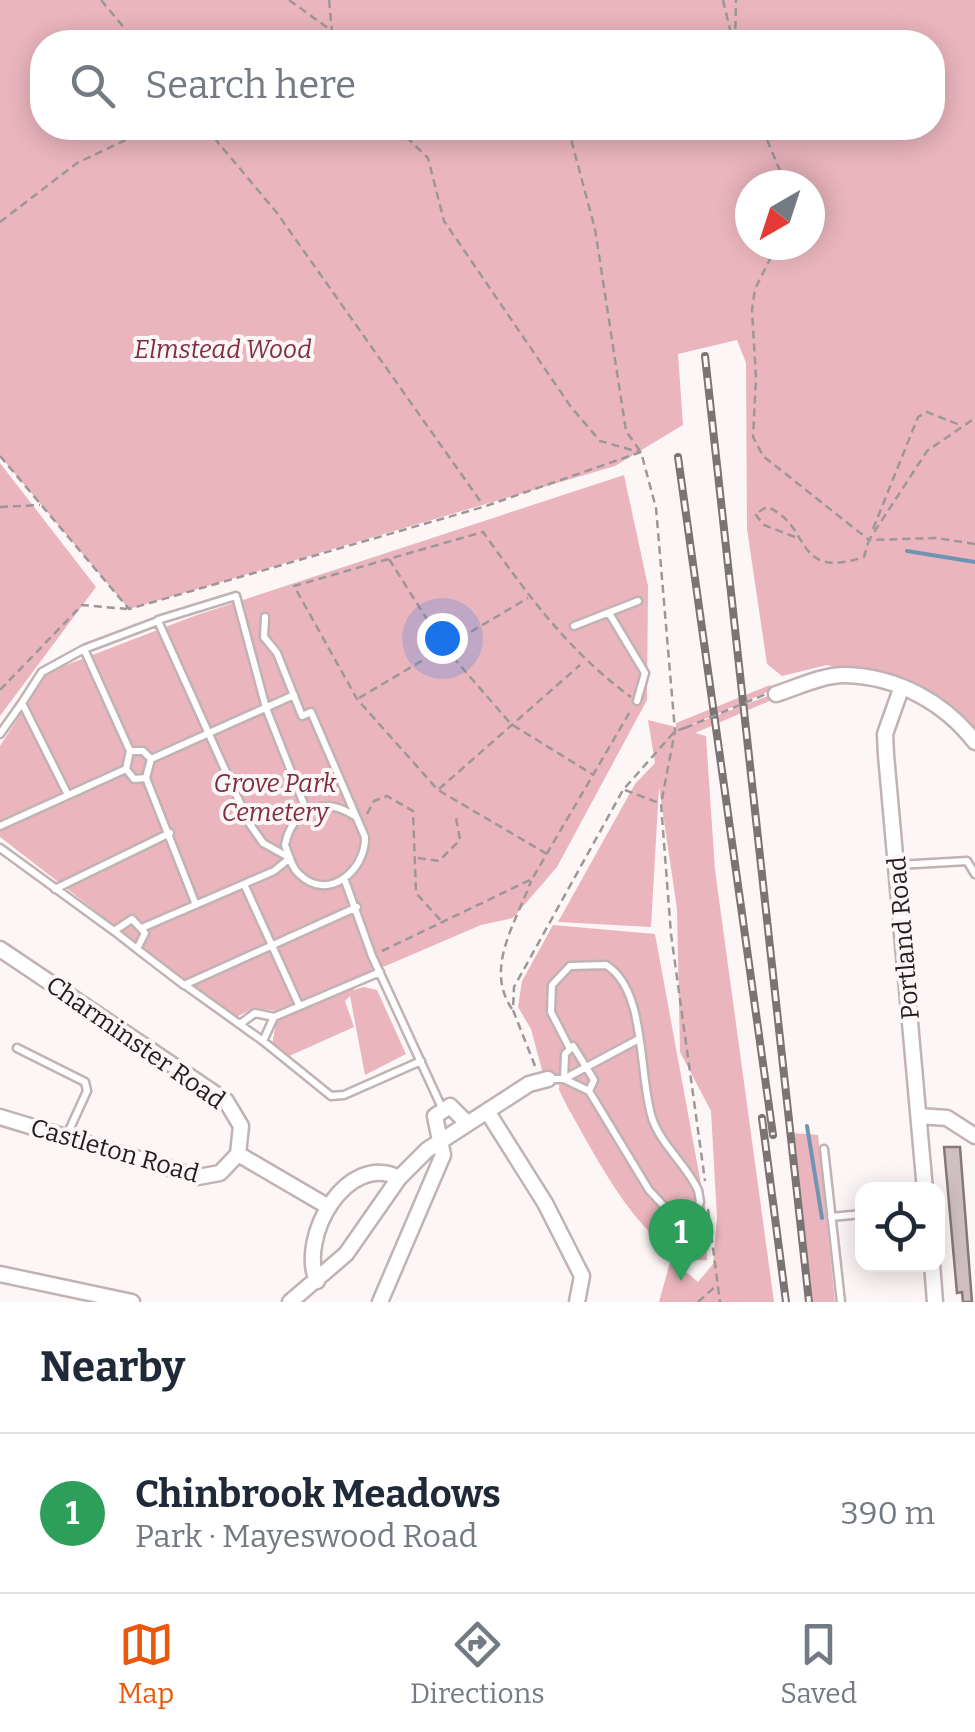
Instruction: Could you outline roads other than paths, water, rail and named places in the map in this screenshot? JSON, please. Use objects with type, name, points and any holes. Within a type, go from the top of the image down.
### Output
[{"type":"street","points":[[771,694],[844,675],[901,688],[940,704],[975,742]]},
{"type":"street","name":"Portland Road","points":[[901,688],[885,734],[924,1182]]},
{"type":"street","name":"Charminster Road","points":[[0,948],[226,1101],[241,1126],[238,1154]]},
{"type":"street","points":[[290,1302],[346,1254],[399,1178],[440,1140],[550,1080]]},
{"type":"street","points":[[380,1302],[443,1155],[435,1122],[442,1108],[453,1107],[467,1122]]},
{"type":"street","points":[[487,1111],[545,1203],[582,1276],[577,1302]]},
{"type":"street","points":[[919,1116],[947,1118],[975,1136]]},
{"type":"street","name":"Castleton Road","points":[[0,1117],[198,1177],[220,1173],[238,1154],[327,1206]]},
{"type":"street","points":[[316,1281],[310,1263],[327,1206],[368,1176],[384,1172],[399,1178]]},
{"type":"street","points":[[933,1272],[935,1302]]},
{"type":"street","points":[[0,1274],[132,1302]]},
{"type":"lane","points":[[0,734],[42,672],[84,649],[158,620],[236,596],[266,708],[306,812]]},
{"type":"lane","points":[[574,626],[638,601]]},
{"type":"lane","points":[[609,613],[645,674],[637,701]]},
{"type":"lane","points":[[266,617],[264,637],[277,653],[302,716],[311,712],[342,780],[353,816]]},
{"type":"lane","points":[[158,620],[249,824],[263,843],[290,858]]},
{"type":"lane","points":[[84,649],[130,751],[126,769]]},
{"type":"lane","points":[[150,759],[294,695]]},
{"type":"lane","points":[[22,702],[68,795]]},
{"type":"lane","points":[[130,751],[143,751],[150,759]]},
{"type":"lane","points":[[150,759],[146,778],[196,904]]},
{"type":"lane","points":[[0,826],[126,769]]},
{"type":"lane","points":[[126,769],[134,779],[146,778]]},
{"type":"lane","points":[[330,805],[353,816],[361,825],[365,837],[362,862],[344,878],[318,884],[294,870],[285,845],[288,831],[306,812],[330,805]]},
{"type":"lane","points":[[55,889],[170,832]]},
{"type":"lane","points":[[0,848],[332,1096],[344,1096],[420,1061]]},
{"type":"lane","points":[[137,949],[144,927],[244,884],[290,858]]},
{"type":"lane","points":[[896,866],[968,861],[975,874]]},
{"type":"lane","points":[[344,878],[372,956],[442,1108]]},
{"type":"lane","points":[[244,884],[299,1004]]},
{"type":"lane","points":[[184,985],[357,908]]},
{"type":"lane","points":[[114,931],[132,919],[144,927]]},
{"type":"lane","points":[[550,1080],[589,1091],[655,1198],[675,1218],[692,1217],[700,1202],[698,1190],[653,1123],[636,1016],[622,980],[606,965],[590,963],[566,968],[550,990],[551,1012],[570,1047],[578,1049],[594,1080],[589,1091]]},
{"type":"lane","points":[[263,1041],[274,1017],[380,972]]},
{"type":"lane","points":[[239,1024],[254,1013],[274,1017]]},
{"type":"lane","points":[[550,1080],[637,1040]]},
{"type":"lane","points":[[550,1080],[570,1047]]},
{"type":"lane","points":[[17,1048],[85,1082],[87,1090],[66,1138]]},
{"type":"lane","points":[[824,1149],[841,1302]]},
{"type":"lane","points":[[831,1217],[855,1215]]},
{"type":"waterway","points":[[907,551],[975,562]]},
{"type":"waterway","points":[[807,1126],[822,1218]]},
{"type":"railway","points":[[705,356],[809,1302]]},
{"type":"railway","points":[[678,457],[773,1135]]},
{"type":"railway","points":[[762,1118],[786,1302]]},
{"type":"place","name":"Chinbrook Meadows","points":[[681,1281]]},
{"type":"park label","name":"Elmstead Wood","points":[[223,349]]},
{"type":"park label","name":"Grove Park Cemetery","points":[[275,798]]}]
